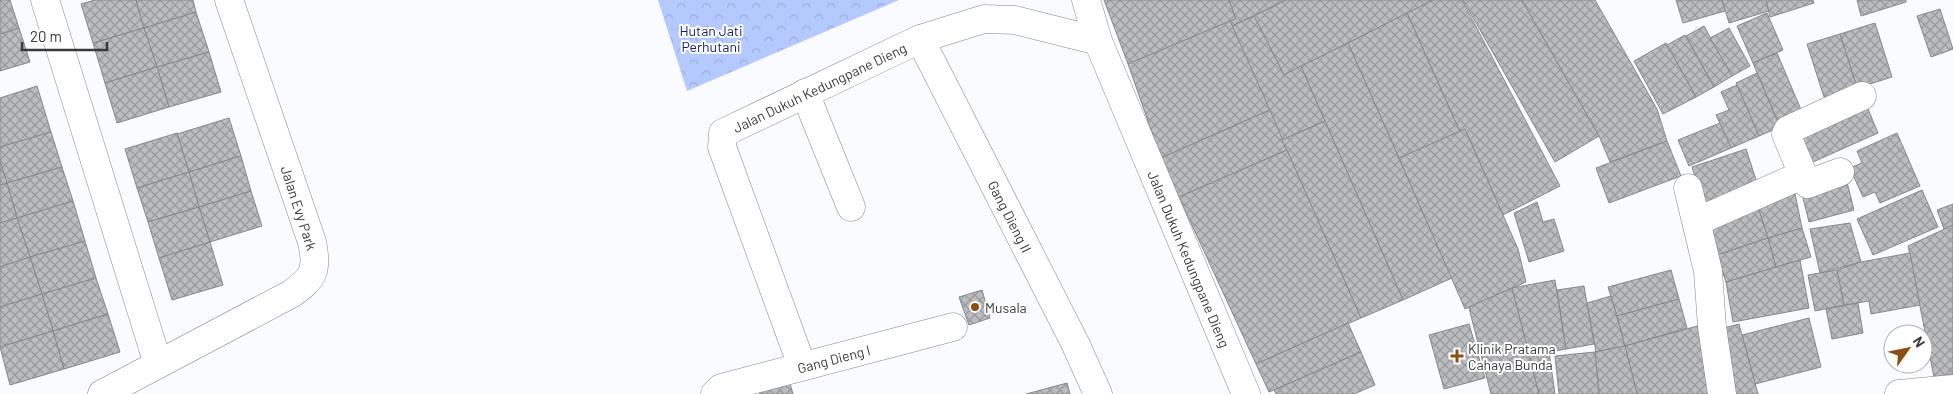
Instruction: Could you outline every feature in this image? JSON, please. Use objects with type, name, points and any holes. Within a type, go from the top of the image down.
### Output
[{"type":"street","points":[[45,0],[158,364]]},
{"type":"street","name":"Jalan Evy Park","points":[[102,394],[291,294],[305,284],[313,273],[316,259],[312,242],[229,0]]},
{"type":"street","name":"Jalan Dukuh Kedungpane Dieng","points":[[1086,0],[1098,41],[1246,394]]},
{"type":"street","name":"Jalan Dukuh Kedungpane Dieng","points":[[802,366],[721,141],[725,131],[920,40],[970,23],[998,18],[1015,20],[1098,41]]},
{"type":"street","name":"Gang Dieng II","points":[[920,40],[1075,343],[1098,394]]},
{"type":"street","points":[[805,93],[850,207]]},
{"type":"street","points":[[1840,172],[1808,184],[1802,175],[1786,134],[1788,130],[1862,96]]},
{"type":"street","points":[[1698,220],[1802,175]]},
{"type":"street","points":[[1688,188],[1698,220],[1708,271],[1712,326],[1722,394]]},
{"type":"street","name":"Gang Dieng I","points":[[715,394],[721,388],[953,327]]},
{"type":"street","points":[[1899,394],[1953,389]]},
{"type":"green space","name":"Hutan Jati Perhutani","points":[[658,0],[899,0],[687,91]]},
{"type":"building","points":[[0,0],[10,0],[19,28],[0,34]]},
{"type":"building","points":[[95,0],[136,0],[144,28],[93,43],[81,4]]},
{"type":"building","points":[[136,0],[193,0],[196,12],[144,28]]},
{"type":"building","points":[[1104,0],[1229,0],[1236,19],[1128,64]]},
{"type":"building","points":[[1229,0],[1286,0],[1232,26],[1230,21],[1236,19]]},
{"type":"building","points":[[1286,0],[1433,0],[1284,75],[1254,16]]},
{"type":"building","points":[[1433,0],[1462,0],[1560,186],[1503,215],[1465,129],[1460,132],[1407,13]]},
{"type":"building","points":[[1463,0],[1522,0],[1599,136],[1555,162]]},
{"type":"building","points":[[1522,0],[1595,0],[1657,109],[1667,141],[1610,162],[1599,136]]},
{"type":"building","points":[[1676,0],[1722,0],[1725,11],[1683,23]]},
{"type":"building","points":[[1722,0],[1766,0],[1769,11],[1729,23]]},
{"type":"building","points":[[1766,0],[1813,0],[1814,3],[1770,17]]},
{"type":"building","points":[[1857,0],[1906,0],[1906,2],[1861,16]]},
{"type":"building","points":[[1940,9],[1953,49],[1931,57],[1917,16]]},
{"type":"building","points":[[196,12],[209,52],[157,67],[144,28]]},
{"type":"building","points":[[1407,13],[1460,132],[1399,158],[1348,43]]},
{"type":"building","points":[[1767,13],[1783,50],[1753,63],[1737,26]]},
{"type":"building","points":[[1254,16],[1284,75],[1301,66],[1325,121],[1282,140],[1232,26]]},
{"type":"building","points":[[1230,21],[1270,110],[1161,158],[1128,64]]},
{"type":"building","points":[[1875,23],[1892,77],[1857,88],[1840,34]]},
{"type":"building","points":[[1704,26],[1732,76],[1714,87],[1686,36]]},
{"type":"building","points":[[19,28],[30,62],[0,71],[0,34]]},
{"type":"building","points":[[144,28],[157,67],[105,83],[93,43]]},
{"type":"building","points":[[1729,28],[1750,66],[1732,76],[1710,38]]},
{"type":"building","points":[[1840,34],[1857,88],[1824,97],[1807,44]]},
{"type":"building","points":[[1685,35],[1714,87],[1696,97],[1667,45]]},
{"type":"building","points":[[1348,43],[1452,278],[1403,300],[1301,66]]},
{"type":"building","points":[[1666,43],[1696,97],[1663,114],[1634,61]]},
{"type":"building","points":[[209,52],[221,92],[169,107],[157,67]]},
{"type":"building","points":[[1777,53],[1805,119],[1781,129],[1753,63]]},
{"type":"building","points":[[157,67],[169,107],[117,123],[105,83]]},
{"type":"building","points":[[1757,73],[1780,127],[1759,136],[1736,83]]},
{"type":"building","points":[[1737,85],[1759,136],[1731,148],[1716,115],[1729,110],[1721,92]]},
{"type":"building","points":[[37,86],[51,132],[0,147],[0,98]]},
{"type":"building","points":[[1866,104],[1878,133],[1804,166],[1791,137]]},
{"type":"building","points":[[1270,110],[1287,150],[1179,197],[1161,158]]},
{"type":"building","points":[[229,118],[241,156],[189,172],[177,134]]},
{"type":"building","points":[[1325,121],[1403,300],[1361,318],[1282,140]]},
{"type":"building","points":[[1720,123],[1731,148],[1689,166],[1678,140]]},
{"type":"building","points":[[1465,129],[1518,249],[1526,282],[1465,309],[1399,158]]},
{"type":"building","points":[[51,132],[62,167],[7,183],[0,161],[0,147]]},
{"type":"building","points":[[177,133],[189,172],[137,188],[125,149]]},
{"type":"building","points":[[1897,133],[1920,186],[1880,203],[1875,192],[1863,197],[1850,168],[1862,163],[1857,151]]},
{"type":"building","points":[[1667,141],[1681,176],[1609,203],[1596,168]]},
{"type":"building","points":[[1746,149],[1759,189],[1705,211],[1692,167]]},
{"type":"building","points":[[1287,150],[1361,318],[1256,364],[1179,197]]},
{"type":"building","points":[[241,156],[251,191],[199,207],[189,172]]},
{"type":"building","points":[[0,161],[7,183],[0,185]]},
{"type":"building","points":[[62,167],[73,201],[17,218],[7,183]]},
{"type":"building","points":[[189,172],[199,207],[148,222],[137,188]]},
{"type":"building","points":[[1847,182],[1854,210],[1809,222],[1802,194]]},
{"type":"building","points":[[7,183],[17,218],[0,223],[0,185]]},
{"type":"building","points":[[1794,189],[1802,228],[1768,238],[1758,207]]},
{"type":"building","points":[[1922,190],[1938,227],[1873,255],[1857,219]]},
{"type":"building","points":[[251,191],[262,226],[210,242],[199,207]]},
{"type":"building","points":[[73,201],[85,241],[30,257],[17,218]]},
{"type":"building","points":[[1537,202],[1543,222],[1554,219],[1564,251],[1529,262],[1514,213]]},
{"type":"building","points":[[1953,204],[1953,225],[1944,229],[1937,210]]},
{"type":"building","points":[[199,207],[210,242],[159,258],[148,222]]},
{"type":"building","points":[[1758,207],[1768,238],[1717,255],[1709,230]]},
{"type":"building","points":[[17,218],[30,257],[0,267],[0,223]]},
{"type":"building","points":[[1850,223],[1861,262],[1820,273],[1810,229]]},
{"type":"building","points":[[1953,225],[1953,374],[1934,377],[1933,324],[1923,324],[1908,246]]},
{"type":"building","points":[[1802,228],[1811,257],[1776,267],[1768,238]]},
{"type":"building","points":[[1768,238],[1776,267],[1726,282],[1717,255]]},
{"type":"building","points":[[85,241],[96,278],[42,294],[30,257]]},
{"type":"building","points":[[210,242],[223,285],[172,300],[159,258]]},
{"type":"building","points":[[1910,253],[1920,305],[1871,314],[1869,301],[1844,305],[1837,270],[1861,262]]},
{"type":"building","points":[[30,257],[42,294],[0,307],[0,267]]},
{"type":"building","points":[[1800,260],[1809,308],[1733,322],[1726,282]]},
{"type":"building","points":[[1671,270],[1679,299],[1617,316],[1608,287]]},
{"type":"building","points":[[1837,270],[1844,305],[1815,311],[1808,275]]},
{"type":"building","points":[[96,278],[108,314],[53,331],[42,294]]},
{"type":"building","points":[[1555,280],[1566,349],[1549,352],[1555,394],[1539,394],[1512,288]]},
{"type":"building","points":[[1584,286],[1594,344],[1566,349],[1557,290]]},
{"type":"building","points":[[1512,288],[1539,394],[1491,394],[1470,312],[1469,307]]},
{"type":"building","name":"Musala","points":[[982,290],[990,318],[969,325],[959,297]]},
{"type":"building","points":[[42,294],[53,331],[0,347],[0,307]]},
{"type":"building","points":[[1611,296],[1625,346],[1596,352],[1587,303]]},
{"type":"building","points":[[1679,299],[1687,328],[1625,346],[1617,316]]},
{"type":"building","points":[[1858,303],[1863,333],[1832,339],[1826,309]]},
{"type":"building","points":[[108,314],[120,352],[64,369],[53,331]]},
{"type":"building","points":[[1809,318],[1821,367],[1755,384],[1742,335]]},
{"type":"building","points":[[1348,323],[1361,352],[1269,392],[1256,364]]},
{"type":"building","name":"Klinik Pratama Cahaya Bunda","points":[[1469,324],[1485,378],[1444,389],[1429,335]]},
{"type":"building","points":[[1739,324],[1758,394],[1729,394],[1713,331]]},
{"type":"building","points":[[1701,325],[1716,394],[1637,394],[1625,346]]},
{"type":"building","points":[[53,331],[64,369],[10,385],[0,347]]},
{"type":"building","points":[[1625,346],[1637,394],[1599,394],[1595,352]]},
{"type":"building","points":[[1361,352],[1375,385],[1354,394],[1276,394],[1274,390]]},
{"type":"building","points":[[1595,352],[1599,394],[1559,394],[1555,356]]},
{"type":"building","points":[[789,380],[793,394],[760,394],[758,389]]},
{"type":"building","points":[[1067,383],[1070,394],[1026,394]]},
{"type":"place","name":"Musala","points":[[975,307]]},
{"type":"place","name":"Klinik Pratama Cahaya Bunda","points":[[1457,356]]}]
